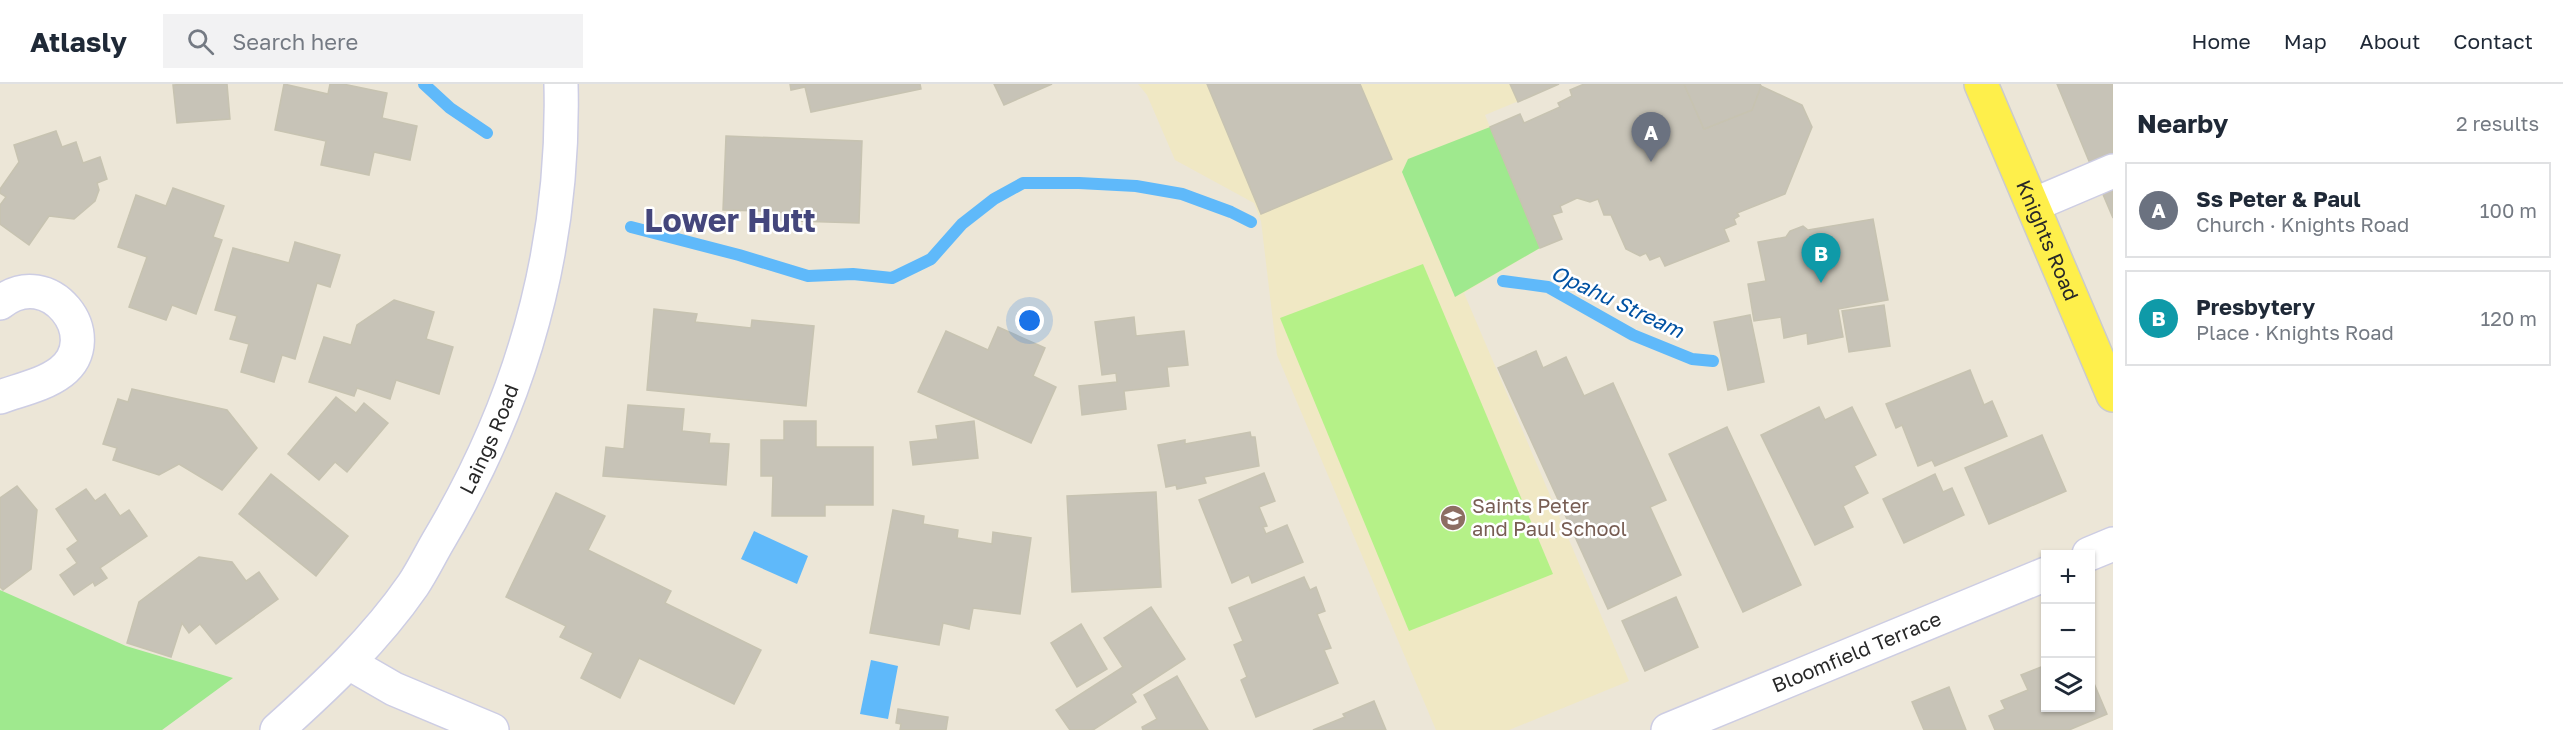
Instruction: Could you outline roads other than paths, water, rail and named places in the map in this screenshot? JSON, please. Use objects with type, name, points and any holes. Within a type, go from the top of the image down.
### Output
[{"type":"main road","name":"Knights Road","points":[[1981,84],[2113,395]]},
{"type":"street","name":"Laings Road","points":[[277,730],[349,663],[412,585],[464,498],[512,392],[543,285],[553,234],[562,125],[561,84]]},
{"type":"street","points":[[2033,205],[2113,171]]},
{"type":"street","points":[[0,303],[21,292],[36,292],[50,296],[62,304],[77,332],[72,355],[61,372],[0,397]]},
{"type":"street","points":[[2095,552],[2113,544]]},
{"type":"street","name":"Bloomfield Terrace","points":[[1668,730],[2041,576]]},
{"type":"street","points":[[349,663],[394,689],[492,730]]},
{"type":"water","points":[[754,531],[808,556],[797,584],[741,559]]},
{"type":"water","points":[[871,660],[898,666],[888,719],[860,714]]},
{"type":"waterway","name":"Opahu Stream","points":[[424,84],[450,108],[487,133]]},
{"type":"waterway","name":"Opahu Stream","points":[[631,227],[739,255],[808,276],[853,274],[892,278],[931,259],[962,224],[994,199],[1023,183],[1136,186],[1182,194],[1251,222]]},
{"type":"waterway","name":"Opahu Stream","points":[[1503,281],[1548,287],[1633,335],[1692,359],[1713,361]]},
{"type":"place","name":"Ss Peter & Paul","points":[[1651,162]]},
{"type":"place","name":"Presbytery","points":[[1821,283]]},
{"type":"place","name":"Saints Peter and Paul School","points":[[1453,518]]},
{"type":"district","name":"Lower Hutt","points":[[730,221]]}]
